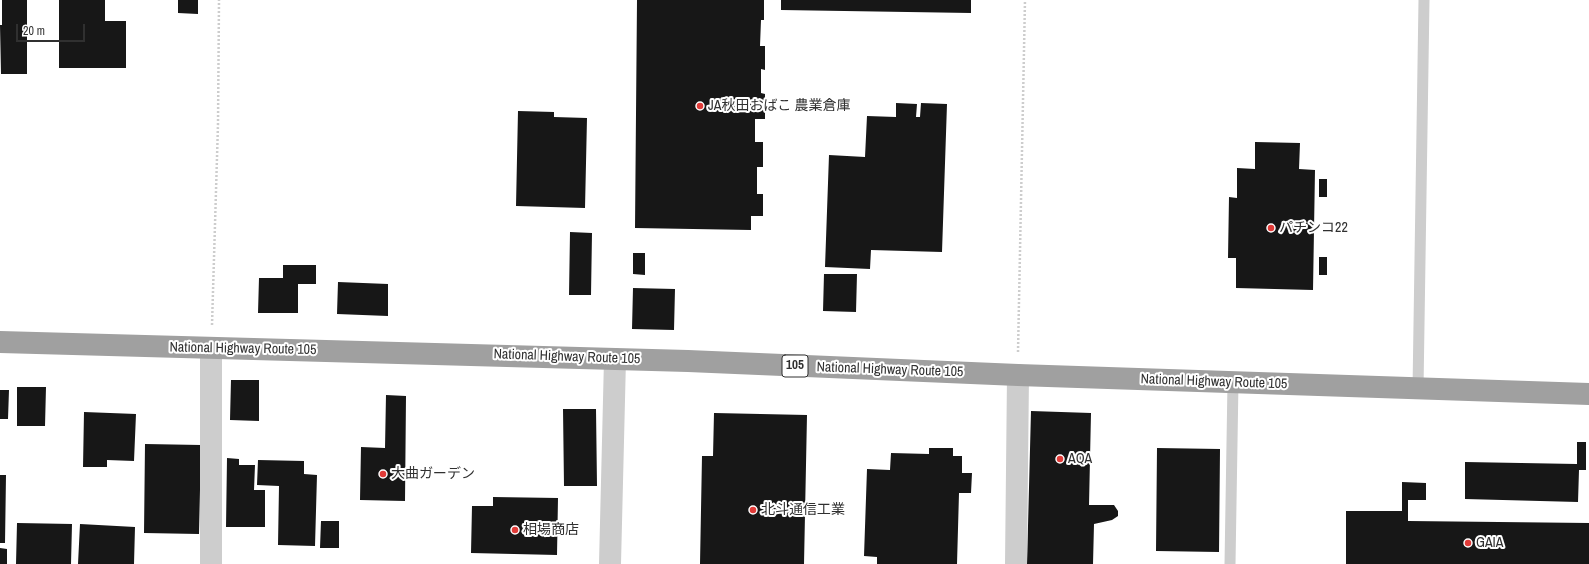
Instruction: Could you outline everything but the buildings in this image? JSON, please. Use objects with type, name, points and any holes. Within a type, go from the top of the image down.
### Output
[{"type":"highway","name":"National Highway Route 105","points":[[0,342],[614,359],[1018,375],[1589,394]]},
{"type":"street","points":[[211,348],[211,564]]},
{"type":"street","points":[[610,564],[614,359]]},
{"type":"street","points":[[1016,564],[1018,375]]},
{"type":"lane","points":[[1418,389],[1424,0]]},
{"type":"lane","points":[[1230,564],[1233,382]]},
{"type":"path","points":[[211,348],[218,124],[218,0]]},
{"type":"path","points":[[1018,375],[1025,0]]},
{"type":"place","name":"JA秋田おばこ 農業倉庫","points":[[700,106]]},
{"type":"place","name":"パチンコ22","points":[[1271,228]]},
{"type":"place","name":"AQA","points":[[1060,459]]},
{"type":"place","name":"大曲ガーデン","points":[[383,474]]},
{"type":"place","name":"北斗通信工業","points":[[753,510]]},
{"type":"place","name":"相場商店","points":[[515,530]]},
{"type":"place","name":"GAIA","points":[[1468,543]]}]
